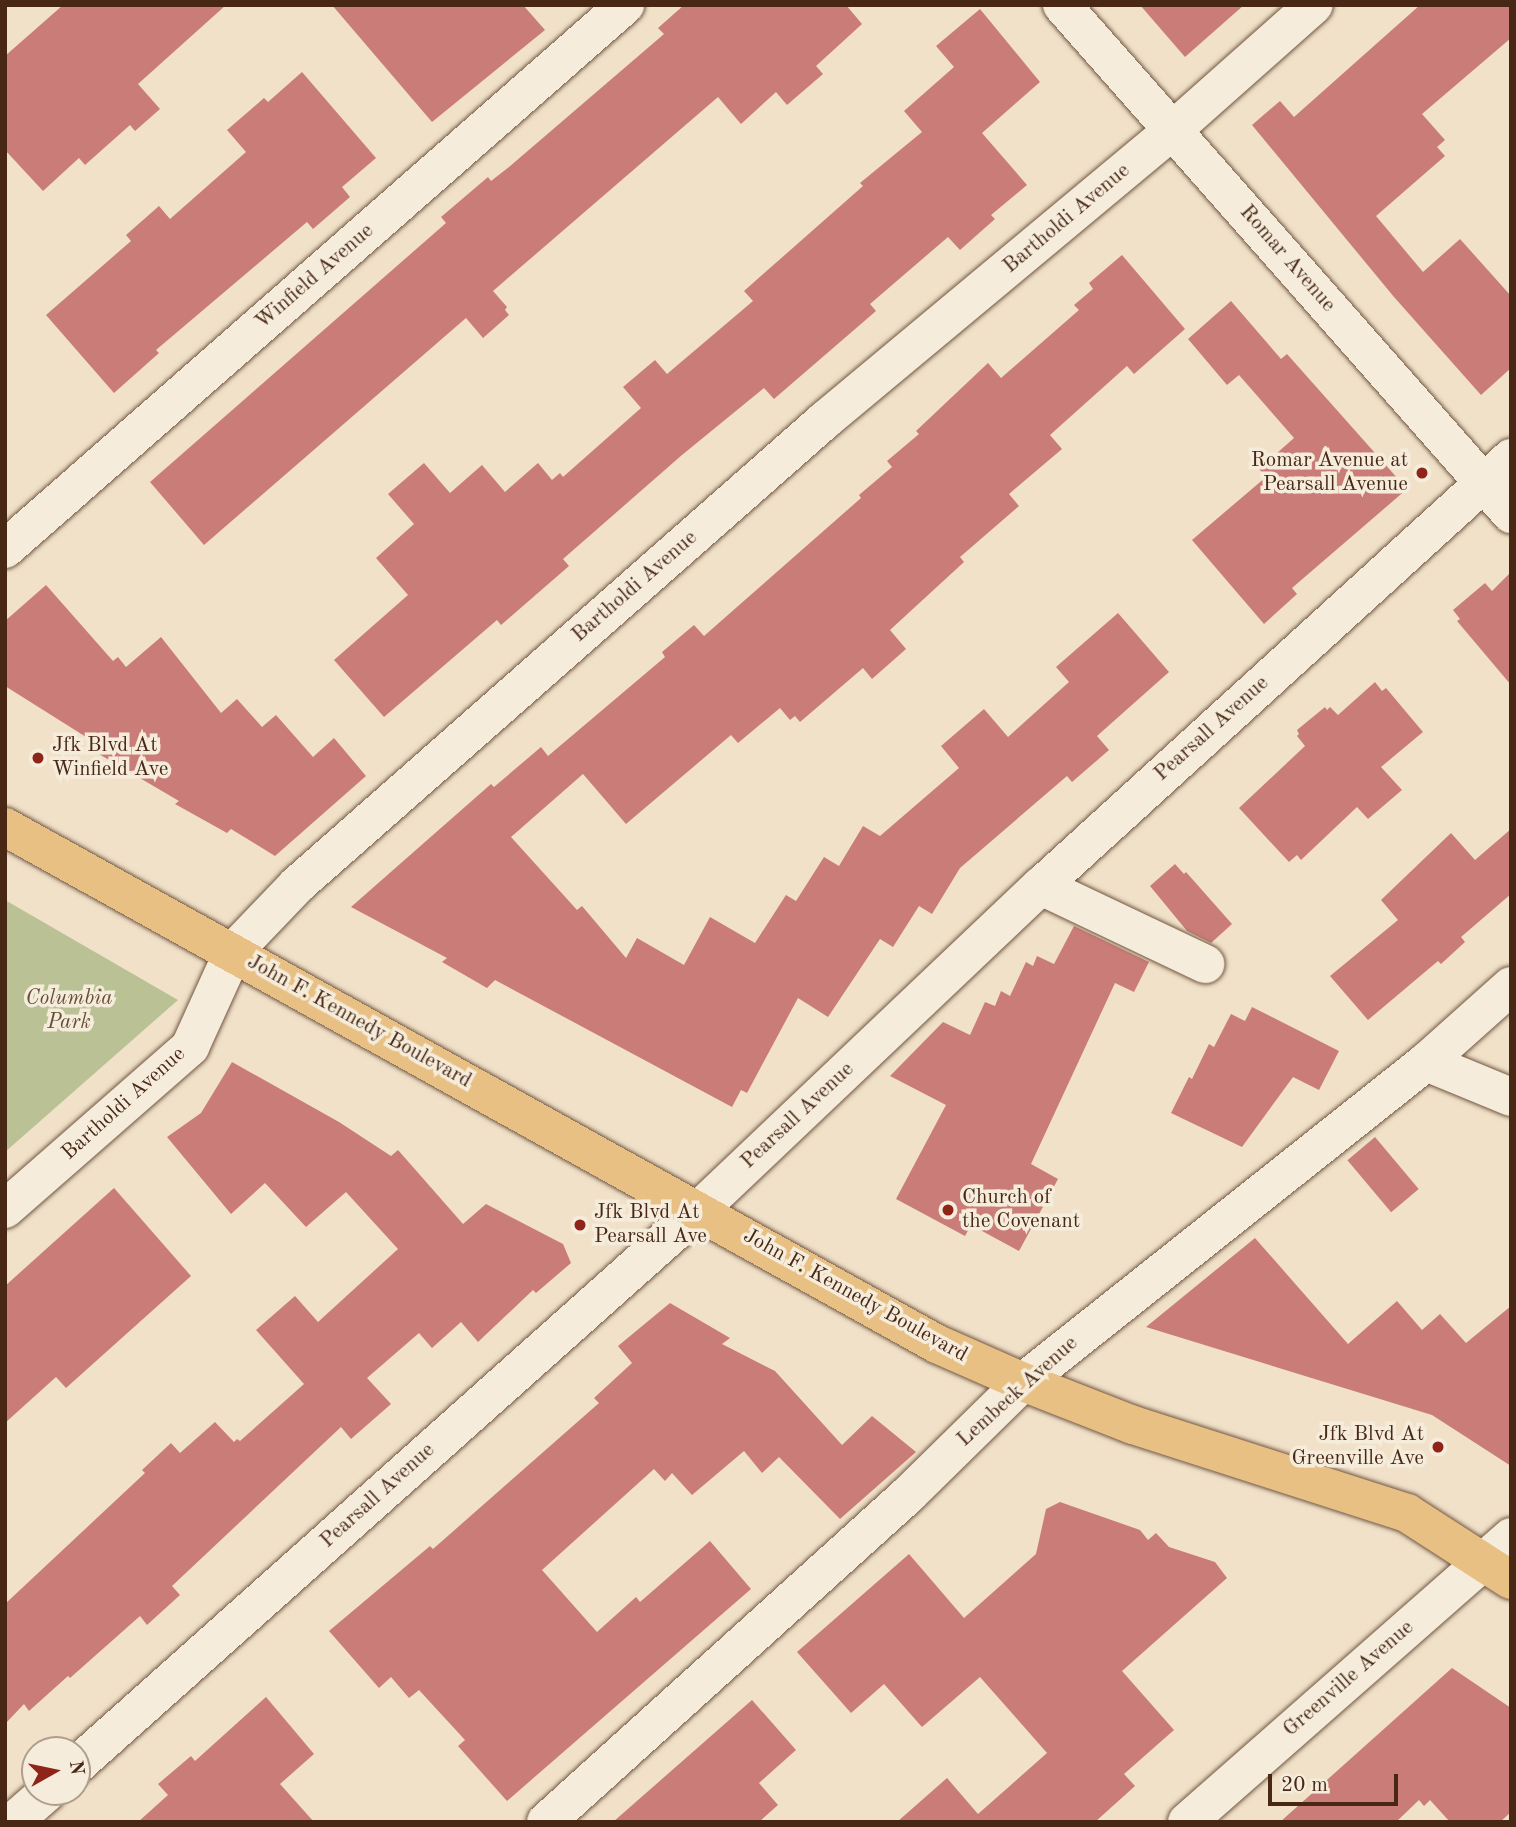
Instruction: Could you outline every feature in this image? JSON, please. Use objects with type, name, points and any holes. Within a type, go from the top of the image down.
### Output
[{"type":"main road","name":"John F. Kennedy Boulevard","points":[[5,827],[937,1344],[1023,1382],[1133,1425],[1407,1513],[1502,1560]]},
{"type":"street","name":"Winfield Avenue","points":[[5,549],[625,5]]},
{"type":"street","name":"Romar Avenue","points":[[1062,5],[1173,130],[1497,470],[1511,514]]},
{"type":"street","name":"Bartholdi Avenue","points":[[5,1209],[190,1047],[233,952],[307,876],[825,420],[1173,130],[1314,5]]},
{"type":"street","name":"Pearsall Avenue","points":[[91,1753],[699,1210],[1041,886],[1497,470]]},
{"type":"street","points":[[1041,886],[1205,964]]},
{"type":"street","name":"Lembeck Avenue","points":[[546,1822],[909,1494],[1023,1382],[1426,1062],[1511,986]]},
{"type":"street","points":[[1426,1062],[1511,1097]]},
{"type":"street","name":"Greenville Avenue","points":[[1186,1822],[1502,1560]]},
{"type":"street","points":[[13,1822],[31,1806]]},
{"type":"green space","name":"Columbia Park","points":[[5,900],[178,1000],[5,1152]]},
{"type":"building","points":[[63,5],[226,5],[138,84],[160,109],[135,131],[130,125],[85,165],[79,158],[43,191],[5,150],[5,56]]},
{"type":"building","points":[[332,5],[523,5],[545,30],[432,122]]},
{"type":"building","points":[[684,5],[846,5],[862,24],[816,66],[823,74],[787,105],[776,92],[741,124],[718,97],[493,291],[507,307],[505,310],[509,315],[483,338],[466,318],[204,545],[150,482],[446,223],[441,217],[488,177],[491,181],[509,167],[664,34],[658,28]]},
{"type":"building","points":[[1140,5],[1244,5],[1185,57]]},
{"type":"building","points":[[1420,5],[1511,5],[1511,38],[1422,114],[1445,140],[1437,147],[1445,156],[1376,216],[1423,272],[1460,239],[1511,296],[1511,368],[1481,395],[1394,297],[1252,125],[1280,101],[1294,117]]},
{"type":"building","points":[[980,9],[1040,82],[982,133],[1027,185],[991,215],[995,219],[960,250],[948,237],[870,304],[876,311],[774,399],[764,388],[682,455],[563,559],[569,566],[501,625],[497,620],[384,717],[334,660],[408,595],[376,558],[414,524],[388,494],[424,463],[450,493],[482,465],[505,492],[538,463],[552,480],[560,473],[563,477],[641,408],[623,387],[655,360],[667,374],[753,301],[744,291],[863,186],[860,183],[922,132],[904,111],[954,67],[936,46]]},
{"type":"building","points":[[302,72],[376,158],[342,187],[350,197],[313,229],[307,222],[156,350],[159,353],[114,393],[46,315],[131,241],[126,235],[159,206],[170,219],[246,152],[227,130],[264,98],[268,102]]},
{"type":"building","points":[[1122,255],[1185,329],[1134,374],[1127,366],[1050,435],[1062,449],[1009,494],[1019,506],[960,557],[964,562],[890,630],[906,649],[872,679],[863,668],[800,722],[795,716],[790,720],[780,708],[738,743],[731,735],[626,824],[583,774],[511,837],[577,910],[582,906],[626,958],[637,938],[684,965],[710,917],[755,943],[786,895],[796,901],[824,857],[839,866],[863,826],[880,836],[959,768],[941,746],[984,709],[1008,737],[1069,682],[1056,667],[1118,613],[1169,672],[1097,736],[1109,750],[1072,782],[1067,776],[960,868],[932,914],[919,906],[893,947],[880,939],[828,1017],[798,998],[747,1093],[741,1090],[732,1107],[495,980],[487,988],[442,962],[447,958],[351,907],[491,784],[494,787],[541,747],[548,756],[665,657],[662,652],[694,625],[704,636],[861,498],[859,495],[892,467],[887,461],[919,434],[916,431],[988,363],[1001,378],[1079,310],[1074,305],[1093,289],[1089,283]]},
{"type":"building","points":[[1231,301],[1281,359],[1287,354],[1407,489],[1292,588],[1297,594],[1264,624],[1192,540],[1266,477],[1259,469],[1294,438],[1239,375],[1227,385],[1188,339]]},
{"type":"building","points":[[1511,572],[1511,685],[1457,621],[1460,619],[1453,610],[1485,583],[1492,591]]},
{"type":"building","points":[[46,585],[113,661],[118,657],[126,667],[161,637],[221,713],[237,699],[262,727],[276,715],[313,757],[334,738],[366,776],[275,856],[231,829],[227,833],[175,804],[179,801],[87,747],[94,742],[5,686],[5,621]]},
{"type":"building","points":[[1375,682],[1382,691],[1386,688],[1423,732],[1381,767],[1402,790],[1368,819],[1357,807],[1301,860],[1297,855],[1289,862],[1239,808],[1305,746],[1297,736],[1297,730],[1325,707],[1327,710],[1330,707],[1338,715]]},
{"type":"building","points":[[1511,829],[1511,894],[1461,937],[1465,942],[1441,964],[1438,961],[1368,1020],[1330,976],[1398,920],[1381,900],[1451,833],[1475,860]]},
{"type":"building","points":[[1175,864],[1184,874],[1186,872],[1232,924],[1211,943],[1187,931],[1150,886]]},
{"type":"building","points":[[1074,926],[1149,962],[1134,992],[1115,983],[1031,1164],[1058,1179],[1019,1251],[971,1225],[965,1236],[896,1199],[946,1105],[890,1076],[943,1022],[970,1035],[985,1002],[995,1006],[1001,991],[1010,996],[1026,962],[1033,966],[1037,956],[1054,964]]},
{"type":"building","points":[[1252,1007],[1339,1051],[1319,1090],[1293,1077],[1242,1147],[1171,1113],[1209,1044],[1214,1047],[1231,1014],[1245,1021]]},
{"type":"building","points":[[232,1062],[339,1122],[391,1156],[398,1150],[463,1224],[486,1204],[563,1244],[571,1263],[536,1293],[533,1290],[478,1342],[461,1322],[432,1348],[419,1333],[367,1378],[391,1404],[351,1439],[341,1427],[172,1586],[180,1595],[147,1625],[140,1616],[29,1711],[24,1704],[5,1724],[5,1604],[145,1473],[142,1470],[171,1443],[180,1453],[215,1422],[234,1442],[237,1439],[240,1441],[304,1384],[256,1330],[295,1296],[318,1322],[398,1249],[346,1192],[306,1227],[265,1183],[231,1214],[167,1137],[201,1113]]},
{"type":"building","points":[[1375,1137],[1419,1189],[1391,1212],[1347,1160]]},
{"type":"building","points":[[114,1188],[191,1276],[66,1388],[56,1377],[5,1423],[5,1286]]},
{"type":"building","points":[[1255,1238],[1348,1344],[1397,1301],[1422,1330],[1440,1314],[1466,1343],[1511,1306],[1511,1466],[1432,1415],[1146,1327]]},
{"type":"building","points":[[670,1303],[730,1338],[722,1344],[775,1371],[842,1445],[872,1416],[916,1452],[840,1519],[779,1457],[762,1473],[744,1451],[692,1495],[672,1473],[665,1481],[654,1469],[542,1570],[597,1632],[636,1597],[640,1602],[710,1541],[751,1589],[507,1801],[458,1746],[465,1740],[419,1690],[409,1698],[391,1677],[379,1688],[329,1631],[430,1546],[433,1549],[599,1403],[594,1398],[632,1363],[618,1346]]},
{"type":"building","points":[[1060,1502],[1140,1530],[1148,1540],[1156,1533],[1169,1547],[1215,1562],[1227,1578],[1122,1671],[1174,1730],[1124,1774],[1135,1786],[1095,1822],[897,1822],[947,1778],[978,1814],[1047,1753],[980,1677],[922,1727],[884,1684],[851,1713],[797,1652],[909,1554],[964,1618],[1036,1554],[1046,1509]]},
{"type":"building","points":[[1452,1668],[1511,1708],[1511,1812],[1500,1822],[1450,1822],[1430,1800],[1424,1806],[1419,1800],[1396,1822],[1280,1822]]},
{"type":"building","points":[[266,1697],[314,1754],[280,1784],[314,1822],[138,1822],[168,1795],[158,1784],[191,1756],[195,1761]]},
{"type":"building","points":[[752,1700],[796,1750],[759,1783],[778,1805],[759,1822],[613,1822]]},
{"type":"place","name":"Romar Avenue at Pearsall Avenue","points":[[1422,473]]},
{"type":"place","name":"Jfk Blvd At Winfield Ave","points":[[38,758]]},
{"type":"place","name":"Church of the Covenant","points":[[948,1210]]},
{"type":"place","name":"Jfk Blvd At Pearsall Ave","points":[[580,1225]]},
{"type":"place","name":"Jfk Blvd At Greenville Ave","points":[[1438,1447]]}]
